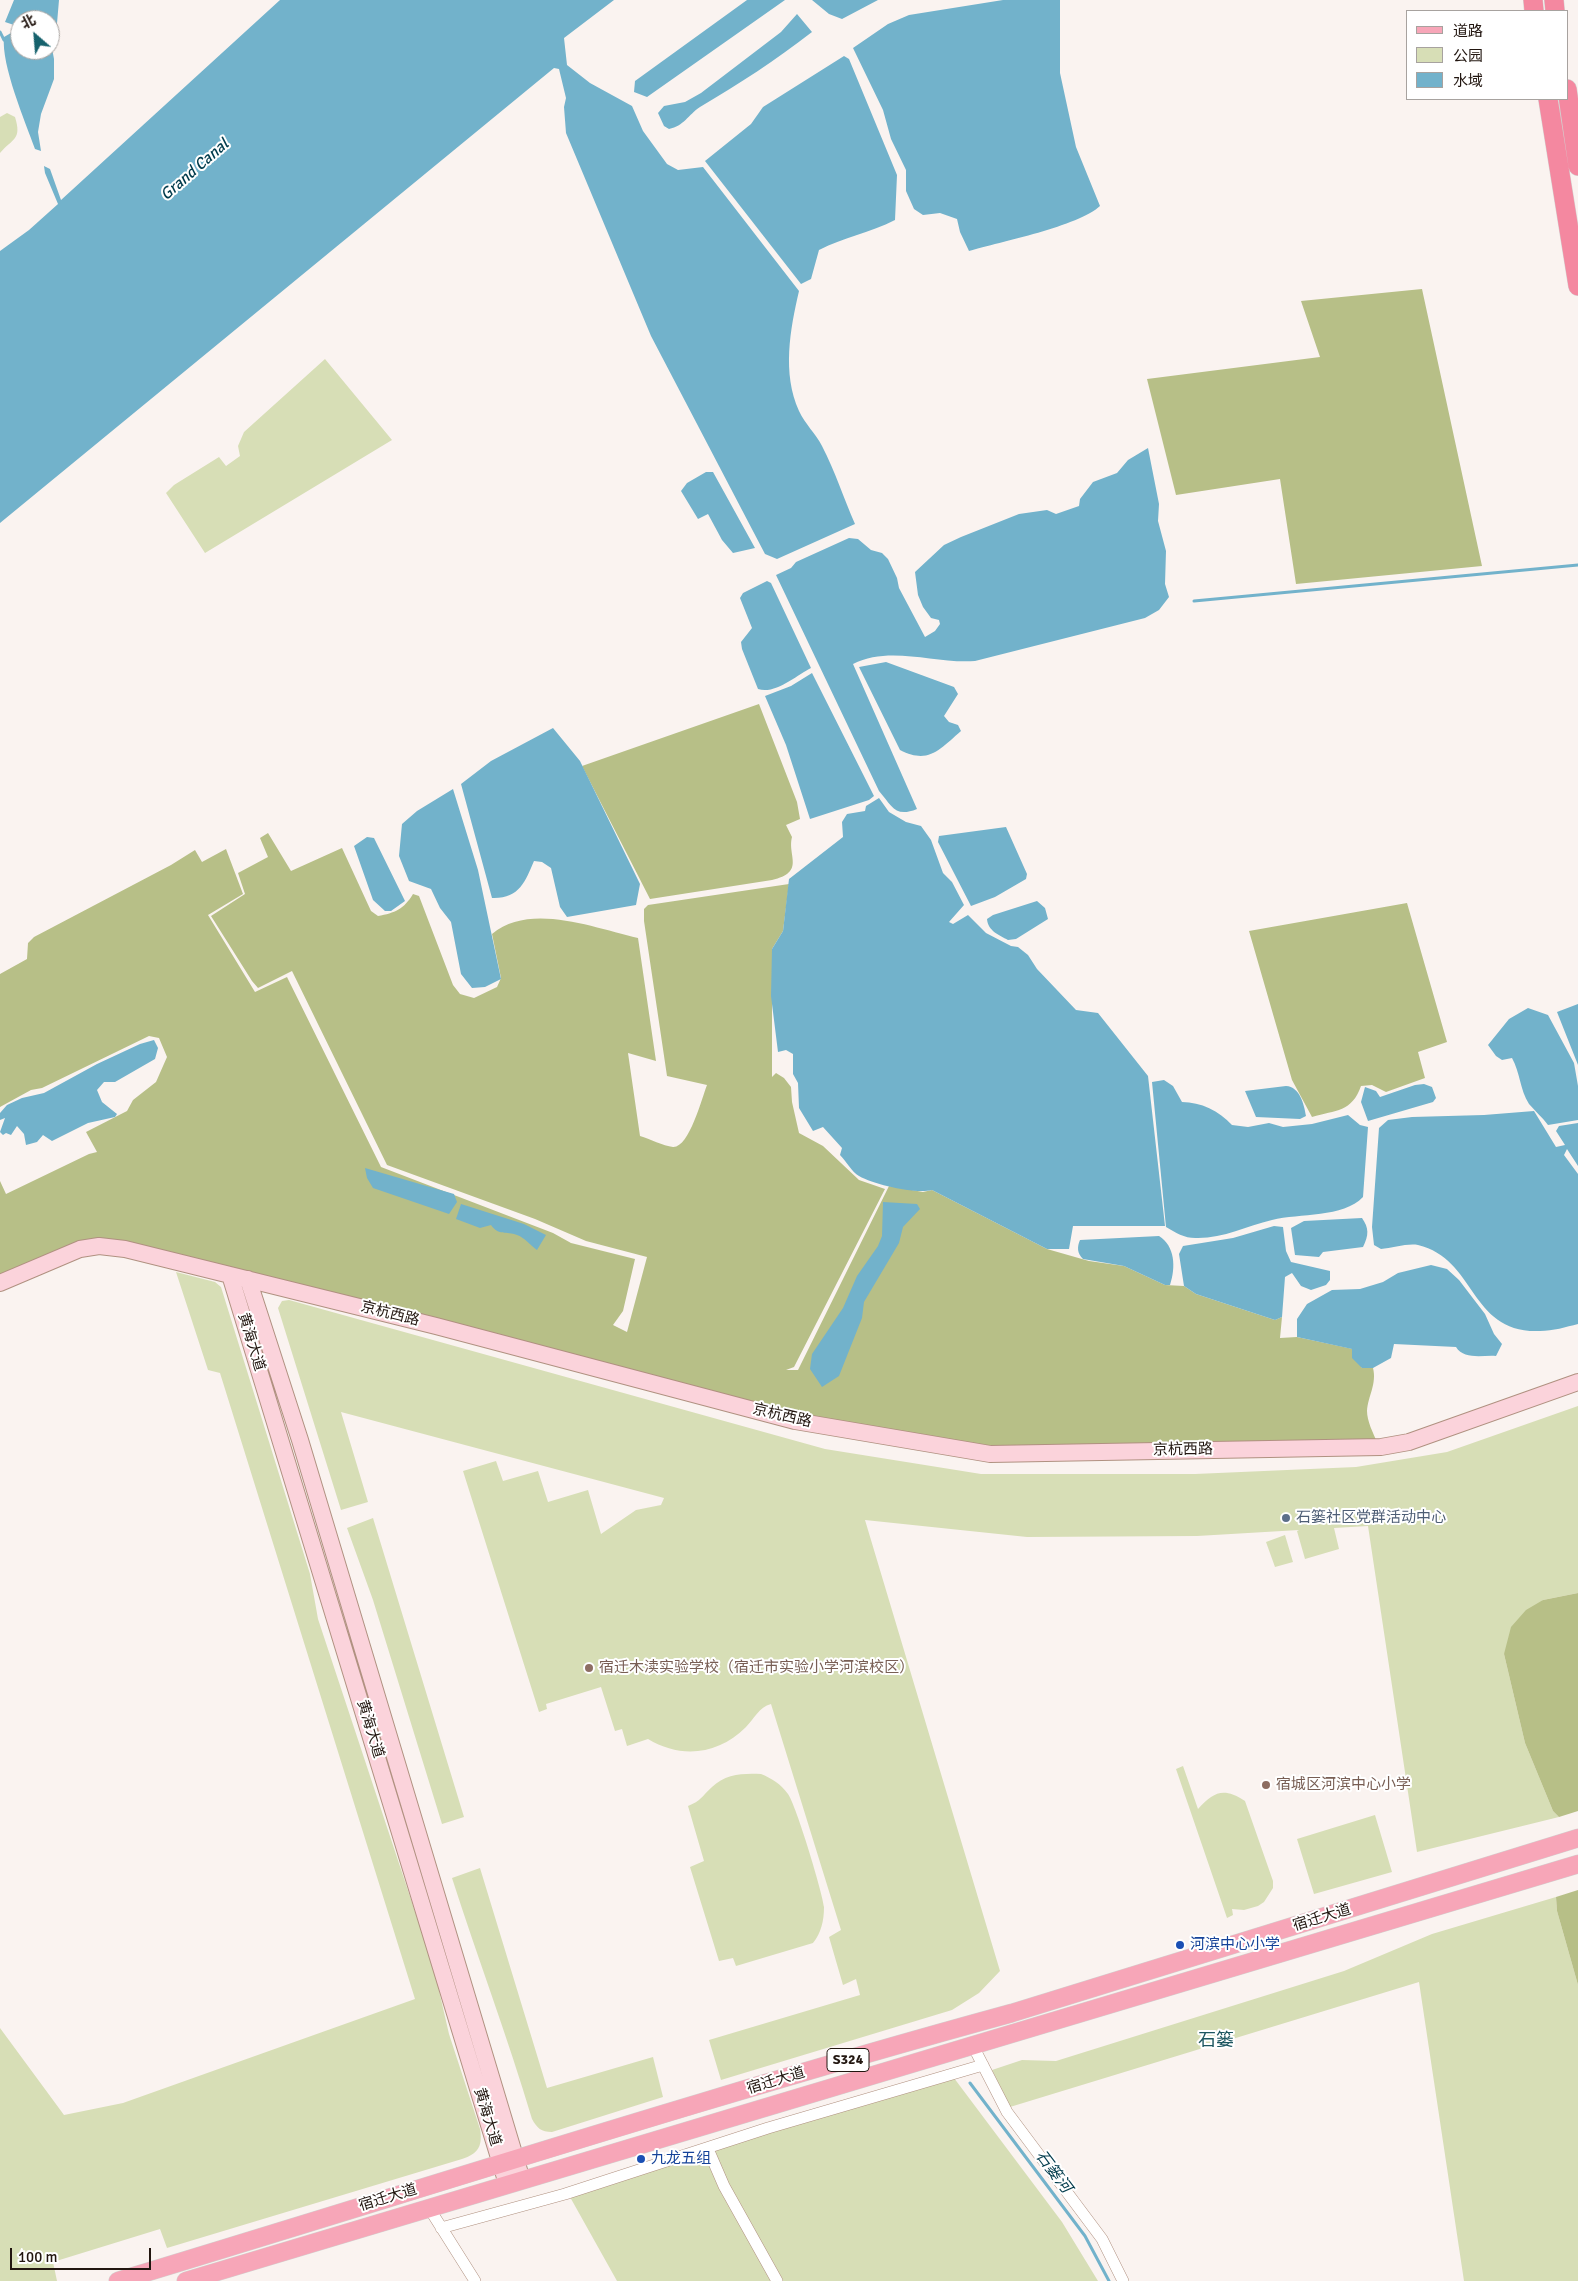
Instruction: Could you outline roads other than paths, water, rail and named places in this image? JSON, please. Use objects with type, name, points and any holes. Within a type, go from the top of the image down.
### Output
[{"type":"highway","points":[[1568,95],[1578,166]]},
{"type":"highway","points":[[1548,100],[1578,286]]},
{"type":"main road","name":"京杭西路","points":[[0,1283],[80,1249],[99,1246],[125,1249],[436,1326],[795,1421],[990,1454],[1381,1447],[1409,1442],[1578,1382]]},
{"type":"main road","name":"黄海大道","points":[[230,1275],[515,2182]]},
{"type":"main road","name":"黄海大道","points":[[248,1279],[300,1440],[508,2161]]},
{"type":"main road","name":"宿迁大道","points":[[118,2281],[508,2161],[1022,2011],[1578,1838]]},
{"type":"main road","name":"宿迁大道","points":[[186,2281],[1578,1864]]},
{"type":"street","points":[[972,2044],[1007,2112],[1102,2239],[1123,2281]]},
{"type":"street","points":[[442,2228],[566,2194],[768,2128],[983,2065]]},
{"type":"street","points":[[708,2149],[724,2186],[777,2281]]},
{"type":"street","points":[[429,2208],[475,2281]]},
{"type":"water","points":[[14,0],[59,0],[58,10],[10,10],[10,24],[5,22]]},
{"type":"water","name":"Grand Canal","points":[[280,0],[614,0],[564,38],[567,65],[590,83],[632,106],[643,131],[667,164],[678,170],[703,167],[799,291],[789,351],[789,367],[794,397],[801,416],[820,442],[827,456],[855,524],[777,559],[765,554],[651,336],[566,133],[564,107],[566,98],[559,69],[554,68],[0,523],[0,251],[29,230],[58,204],[44,166],[50,169],[61,200]]},
{"type":"water","points":[[747,0],[785,0],[647,97],[634,92],[635,81]]},
{"type":"water","points":[[812,0],[878,0],[842,19],[829,14]]},
{"type":"water","points":[[1003,0],[1060,0],[1060,73],[1076,147],[1100,206],[1090,213],[1057,227],[969,251],[960,232],[957,219],[940,213],[923,215],[914,209],[906,191],[906,170],[891,139],[883,110],[853,48],[888,24],[909,15]]},
{"type":"water","points":[[797,14],[812,32],[729,90],[700,107],[682,123],[669,129],[664,126],[658,113],[664,106],[685,102],[701,93],[781,32]]},
{"type":"water","points":[[10,34],[10,60],[54,60],[54,79],[41,114],[38,132],[41,151],[35,149],[20,109],[6,62],[4,37]]},
{"type":"water","points":[[844,56],[849,59],[897,175],[895,220],[819,250],[811,279],[801,284],[705,161],[751,124],[763,107]]},
{"type":"water","points":[[1148,448],[1159,504],[1158,521],[1166,551],[1165,584],[1169,597],[1159,610],[1145,618],[975,661],[897,655],[867,659],[853,664],[917,809],[904,812],[895,809],[879,791],[776,575],[791,568],[796,562],[849,538],[858,539],[871,550],[882,553],[888,559],[897,578],[899,588],[925,637],[935,631],[940,624],[939,620],[931,618],[923,607],[918,595],[915,572],[944,545],[1019,514],[1047,510],[1056,514],[1079,506],[1080,499],[1093,482],[1117,473],[1128,460]]},
{"type":"water","points":[[706,472],[713,472],[755,548],[733,553],[722,540],[708,514],[698,519],[681,491],[687,483]]},
{"type":"water","points":[[767,581],[771,583],[811,668],[779,687],[765,690],[758,689],[742,649],[741,642],[752,628],[740,598],[743,593]]},
{"type":"water","points":[[886,662],[954,687],[958,694],[944,716],[949,722],[958,725],[961,731],[934,753],[919,756],[900,750],[859,667]]},
{"type":"water","points":[[812,673],[874,796],[869,800],[810,819],[786,745],[765,696],[791,686]]},
{"type":"water","points":[[553,728],[580,761],[640,884],[636,905],[567,917],[560,907],[551,868],[542,862],[534,861],[520,888],[509,896],[492,898],[461,784],[491,761]]},
{"type":"water","points":[[453,789],[478,870],[501,979],[485,987],[472,988],[461,974],[451,922],[440,908],[431,889],[409,881],[399,856],[402,824],[417,811]]},
{"type":"water","points":[[879,798],[889,812],[906,822],[921,826],[931,840],[943,873],[952,882],[964,905],[949,922],[953,924],[968,915],[986,933],[1011,946],[1018,947],[1028,955],[1037,969],[1076,1010],[1098,1013],[1148,1076],[1165,1226],[1073,1226],[1069,1249],[1047,1249],[932,1190],[916,1191],[895,1188],[875,1183],[859,1176],[840,1155],[842,1148],[823,1127],[813,1131],[799,1108],[798,1083],[793,1074],[793,1054],[786,1050],[778,1052],[771,996],[772,949],[783,931],[789,879],[843,837],[842,822],[847,814],[865,811],[866,806]]},
{"type":"water","points":[[1006,827],[1027,874],[1026,879],[995,897],[971,906],[938,842],[939,836]]},
{"type":"water","points":[[367,837],[374,838],[405,901],[391,911],[385,911],[373,900],[354,846]]},
{"type":"water","points":[[1037,901],[1045,908],[1048,919],[1016,939],[1008,940],[989,927],[987,919],[993,915]]},
{"type":"water","points":[[1578,1004],[1578,1065],[1557,1012]]},
{"type":"water","points":[[1528,1008],[1548,1015],[1574,1063],[1578,1086],[1578,1120],[1548,1125],[1526,1099],[1512,1058],[1502,1060],[1496,1056],[1488,1045],[1509,1019]]},
{"type":"water","points":[[154,1040],[158,1048],[155,1059],[115,1082],[104,1082],[97,1090],[102,1102],[117,1114],[115,1117],[88,1123],[52,1141],[43,1135],[37,1142],[26,1145],[24,1134],[17,1126],[11,1135],[6,1133],[3,1135],[0,1132],[5,1118],[0,1120],[0,1113],[7,1105],[22,1098],[44,1093],[97,1064],[140,1044]]},
{"type":"water","points":[[1164,1080],[1173,1086],[1182,1102],[1189,1102],[1209,1108],[1232,1125],[1248,1127],[1269,1123],[1283,1127],[1312,1124],[1348,1115],[1360,1125],[1368,1127],[1363,1197],[1354,1204],[1333,1212],[1272,1220],[1217,1236],[1189,1238],[1166,1227],[1152,1082]]},
{"type":"water","points":[[1424,1084],[1432,1087],[1436,1098],[1433,1102],[1368,1121],[1361,1102],[1365,1087],[1376,1091],[1380,1097],[1415,1085]]},
{"type":"water","points":[[1286,1086],[1295,1089],[1298,1093],[1306,1116],[1300,1119],[1256,1117],[1245,1091]]},
{"type":"water","points":[[1534,1111],[1556,1147],[1565,1145],[1556,1131],[1559,1126],[1578,1123],[1578,1166],[1567,1149],[1564,1155],[1578,1174],[1578,1324],[1545,1331],[1517,1329],[1499,1321],[1486,1309],[1452,1265],[1437,1253],[1418,1245],[1381,1249],[1374,1245],[1372,1227],[1379,1128],[1388,1120],[1412,1117],[1484,1115]]},
{"type":"water","points":[[365,1168],[454,1194],[457,1202],[449,1214],[373,1188],[367,1178]]},
{"type":"water","points":[[883,1202],[917,1204],[920,1209],[903,1227],[899,1243],[864,1302],[862,1318],[839,1376],[822,1387],[810,1369],[812,1354],[843,1308],[857,1276],[878,1246],[882,1236]]},
{"type":"water","points":[[461,1204],[524,1224],[546,1235],[537,1250],[520,1236],[497,1231],[491,1225],[480,1228],[456,1219]]},
{"type":"water","points":[[1362,1218],[1367,1232],[1363,1247],[1323,1252],[1319,1257],[1295,1255],[1291,1228],[1304,1221]]},
{"type":"water","points":[[1274,1226],[1283,1227],[1286,1251],[1291,1262],[1330,1271],[1330,1280],[1326,1285],[1311,1290],[1301,1286],[1292,1273],[1285,1277],[1282,1317],[1275,1320],[1196,1294],[1184,1286],[1179,1254],[1183,1246],[1233,1238]]},
{"type":"water","points":[[1159,1236],[1168,1245],[1173,1258],[1170,1285],[1165,1285],[1124,1266],[1083,1259],[1078,1250],[1080,1240]]},
{"type":"water","points":[[1431,1265],[1447,1269],[1459,1280],[1485,1314],[1494,1334],[1502,1344],[1496,1356],[1468,1355],[1459,1351],[1456,1347],[1394,1344],[1391,1358],[1373,1368],[1362,1368],[1352,1358],[1352,1349],[1297,1337],[1297,1319],[1307,1304],[1332,1290],[1360,1289],[1383,1282],[1398,1273]]},
{"type":"waterway","points":[[0,32],[4,40]]},
{"type":"waterway","points":[[1194,601],[1578,565]]},
{"type":"waterway","name":"石篓河","points":[[970,2083],[1085,2236],[1109,2281]]},
{"type":"place","name":"石篓社区党群活动中心","points":[[1286,1518]]},
{"type":"place","name":"宿迁木渎实验学校（宿迁市实验小学河滨校区）","points":[[589,1668]]},
{"type":"place","name":"宿城区河滨中心小学","points":[[1266,1785]]},
{"type":"place","name":"河滨中心小学","points":[[1180,1945]]},
{"type":"place","name":"九龙五组","points":[[641,2159]]},
{"type":"district","name":"石篓","points":[[1216,2041]]}]
